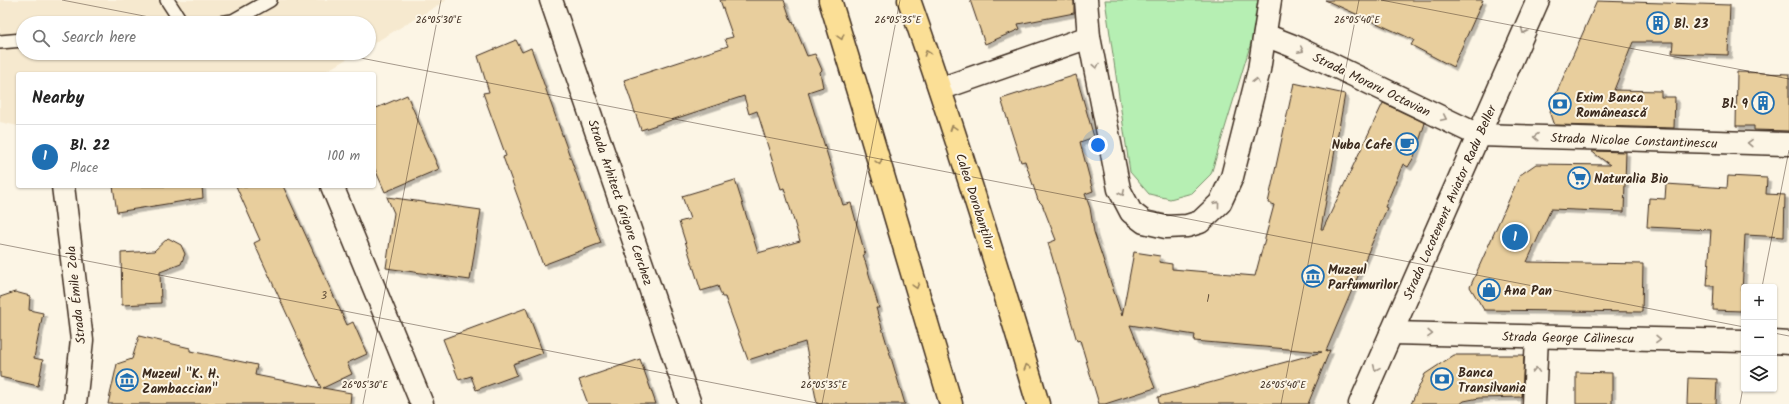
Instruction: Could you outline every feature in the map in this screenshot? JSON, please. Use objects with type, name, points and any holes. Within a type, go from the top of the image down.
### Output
[{"type":"main road","points":[[830,0],[864,108],[951,404]]},
{"type":"main road","name":"Calea Dorobanților","points":[[909,0],[940,89],[1038,404]]},
{"type":"street","name":"Strada Arhitect Grigore Cerchez","points":[[551,0],[690,404]]},
{"type":"street","points":[[1086,0],[1089,37],[1119,189],[1132,212],[1144,222],[1166,227],[1186,226],[1200,222],[1220,203],[1232,177],[1259,70],[1270,0]]},
{"type":"street","name":"Strada Locotenent Aviator Radu Beller","points":[[1360,404],[1538,0]]},
{"type":"street","name":"Strada Moraru Octavian","points":[[1265,35],[1293,46],[1478,135]]},
{"type":"street","points":[[940,89],[1089,37]]},
{"type":"street","name":"Strada Nicolae Constantinescu","points":[[1478,135],[1789,144]]},
{"type":"street","name":"Strada Émile Zola","points":[[63,188],[82,340],[74,404]]},
{"type":"street","points":[[333,188],[422,404]]},
{"type":"street","name":"Strada George Călinescu","points":[[1391,332],[1741,342]]},
{"type":"street","points":[[1534,404],[1537,336]]},
{"type":"street","points":[[1777,342],[1789,343]]},
{"type":"lane","points":[[167,0],[177,16]]},
{"type":"lane","points":[[240,16],[270,0]]},
{"type":"lane","points":[[0,42],[16,41]]},
{"type":"shaded area","points":[[0,0],[447,0],[376,42],[376,16],[16,16],[16,60],[345,60],[324,72],[16,72],[16,126],[0,122]]},
{"type":"green space","points":[[1105,0],[1261,0],[1257,23],[1211,174],[1192,193],[1170,199],[1149,194],[1130,172]]},
{"type":"building","points":[[720,0],[784,0],[792,23],[793,22],[807,56],[815,54],[822,70],[820,72],[823,87],[808,92],[843,205],[851,203],[865,254],[863,254],[879,308],[876,308],[905,404],[817,404],[805,342],[748,360],[725,297],[722,297],[718,286],[701,291],[679,222],[690,219],[682,196],[735,180],[758,253],[800,241],[784,188],[781,189],[757,111],[749,114],[744,96],[641,130],[624,80],[728,46],[725,39],[733,37]]},
{"type":"building","points":[[970,0],[1074,0],[1074,13],[1018,24],[1020,29],[985,44]]},
{"type":"building","points":[[1325,0],[1483,0],[1453,67],[1411,45],[1414,40]]},
{"type":"building","points":[[1597,1],[1730,5],[1728,55],[1672,53],[1673,42],[1633,42],[1614,90],[1661,91],[1661,97],[1675,97],[1674,128],[1556,125],[1553,123],[1550,114],[1551,105]]},
{"type":"building","points":[[516,40],[522,52],[531,48],[601,243],[543,265],[503,157],[506,156],[483,93],[489,92],[478,56]]},
{"type":"building","name":"Bl. 9","points":[[1737,72],[1789,74],[1789,131],[1754,130],[1754,126],[1736,126]]},
{"type":"building","points":[[1076,75],[1094,137],[1080,142],[1093,191],[1085,194],[1090,208],[1094,232],[1122,316],[1134,252],[1160,256],[1159,262],[1172,264],[1172,269],[1255,276],[1274,205],[1268,203],[1294,83],[1345,94],[1321,229],[1323,229],[1383,103],[1425,123],[1414,157],[1408,167],[1403,164],[1385,207],[1387,208],[1326,351],[1330,350],[1308,404],[1159,404],[1158,397],[1322,352],[1194,341],[1195,335],[1130,325],[1155,388],[1105,404],[1099,404],[1080,340],[1077,341],[1048,243],[1056,240],[1042,204],[1038,200],[1025,161],[1021,162],[1001,99]]},
{"type":"building","points":[[407,95],[439,169],[385,192],[376,172],[376,108]]},
{"type":"building","points":[[1591,151],[1626,152],[1624,212],[1551,209],[1527,262],[1643,264],[1642,312],[1484,310],[1470,287],[1520,175],[1536,164],[1610,165]]},
{"type":"building","points":[[1728,176],[1767,178],[1766,194],[1785,195],[1784,237],[1745,235],[1742,284],[1741,284],[1741,311],[1713,310],[1714,286],[1707,286],[1711,230],[1647,227],[1649,198],[1665,199],[1666,184],[1727,188]]},
{"type":"building","points":[[113,188],[202,188],[203,198],[117,212]]},
{"type":"building","points":[[237,188],[284,188],[347,325],[353,322],[367,354],[347,363],[352,374],[323,388],[351,393],[350,404],[108,404],[117,364],[132,359],[139,336],[190,348],[190,351],[257,365],[255,375],[321,388],[254,243],[260,240]]},
{"type":"building","points":[[387,197],[481,210],[470,280],[386,268],[394,213]]},
{"type":"building","points":[[168,238],[181,245],[185,254],[181,264],[160,272],[161,303],[122,305],[121,253],[154,251]]},
{"type":"building","points":[[15,292],[30,296],[29,310],[43,313],[34,358],[43,360],[38,386],[0,377],[0,297]]},
{"type":"building","points":[[526,308],[543,353],[513,364],[517,375],[476,390],[471,376],[459,380],[443,339]]},
{"type":"building","points":[[1454,355],[1524,355],[1522,397],[1479,398],[1464,401],[1460,404],[1411,404],[1425,374]]},
{"type":"building","points":[[640,359],[656,404],[588,404],[579,380]]},
{"type":"building","points":[[1576,372],[1612,373],[1612,404],[1576,404]]},
{"type":"building","points":[[1688,378],[1717,379],[1716,404],[1687,404]]},
{"type":"place","name":"Bl. 23","points":[[1658,23]]},
{"type":"place","name":"Bl. 9","points":[[1763,103]]},
{"type":"place","name":"Exim Banca Românească","points":[[1560,104]]},
{"type":"place","name":"Nuba Cafe","points":[[1407,144]]},
{"type":"place","name":"Naturalia Bio","points":[[1579,178]]},
{"type":"place","name":"Bl. 22","points":[[1515,237]]},
{"type":"place","name":"Muzeul Parfumurilor","points":[[1313,276]]},
{"type":"place","name":"Ana Pan","points":[[1489,290]]},
{"type":"place","name":"Banca Transilvania","points":[[1442,379]]},
{"type":"place","name":"Muzeul \"K. H. Zambaccian\"","points":[[127,380]]}]
